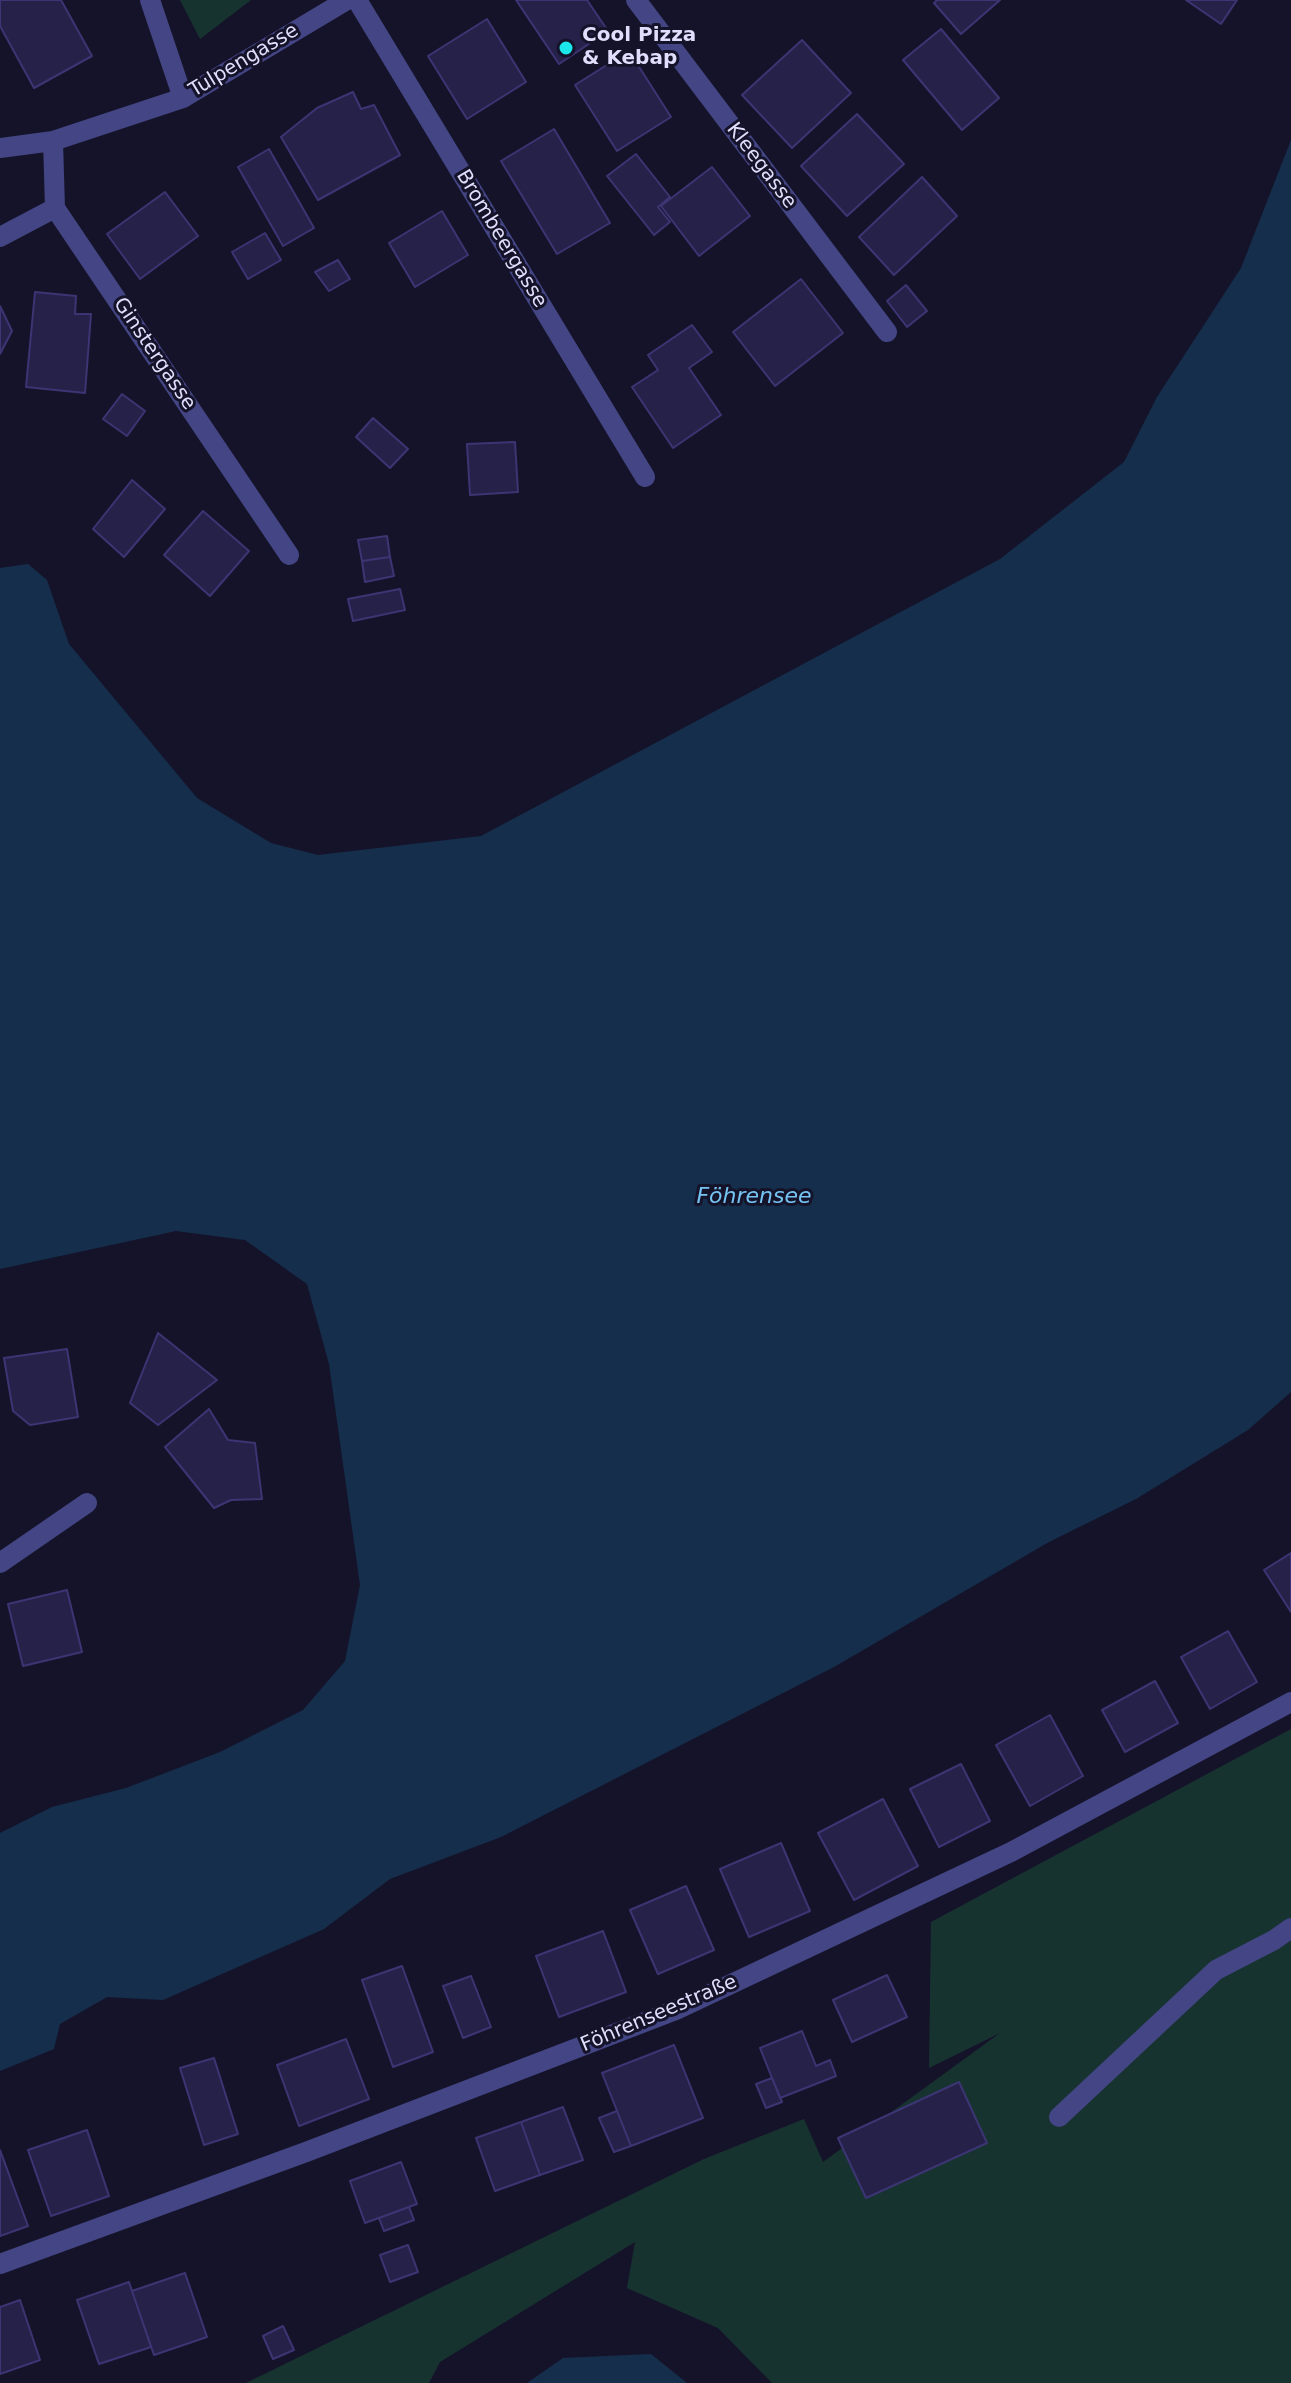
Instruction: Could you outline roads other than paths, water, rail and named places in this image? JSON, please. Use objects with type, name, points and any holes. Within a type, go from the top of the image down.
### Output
[{"type":"street","name":"Tulpengasse","points":[[150,0],[183,98]]},
{"type":"street","name":"Tulpengasse","points":[[0,148],[53,141],[183,98],[347,0]]},
{"type":"street","name":"Brombeergasse","points":[[357,0],[645,477]]},
{"type":"street","name":"Kleegasse","points":[[636,0],[887,332]]},
{"type":"street","points":[[0,237],[55,208],[53,141]]},
{"type":"street","name":"Ginstergasse","points":[[55,208],[289,555]]},
{"type":"street","points":[[0,1563],[87,1503]]},
{"type":"street","name":"Föhrenseestraße","points":[[0,2264],[306,2152],[676,2010],[1011,1852],[1291,1702]]},
{"type":"street","points":[[1059,2117],[1216,1970],[1291,1928]]},
{"type":"water","name":"Föhrensee","points":[[1291,140],[1291,1392],[1248,1430],[1136,1499],[1049,1542],[834,1667],[501,1837],[390,1879],[324,1929],[163,2000],[107,1997],[60,2024],[54,2049],[0,2071],[0,1833],[52,1807],[126,1788],[220,1752],[303,1710],[345,1661],[360,1585],[329,1364],[307,1284],[245,1240],[176,1231],[0,1269],[0,568],[28,564],[47,580],[69,644],[197,798],[271,843],[318,855],[481,836],[1000,559],[1124,462],[1157,397],[1241,268]]},
{"type":"water","points":[[651,2354],[687,2383],[527,2383],[563,2358]]},
{"type":"place","name":"Cool Pizza & Kebap","points":[[566,48]]}]
